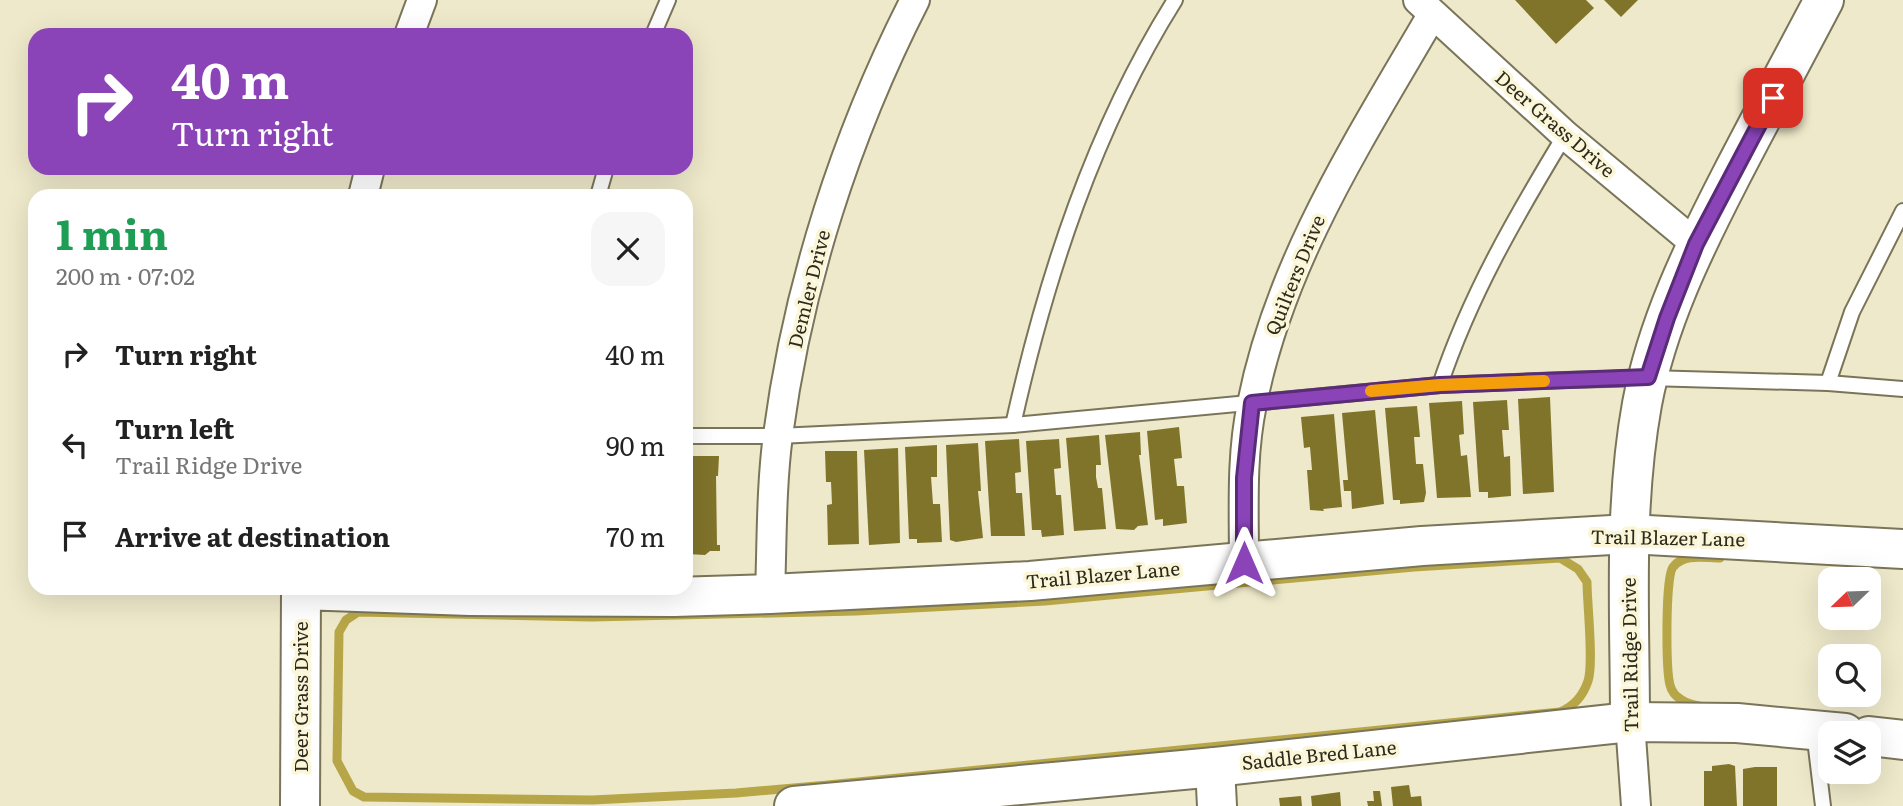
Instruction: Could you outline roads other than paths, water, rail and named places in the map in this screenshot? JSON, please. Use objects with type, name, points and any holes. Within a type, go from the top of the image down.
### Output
[{"type":"street","points":[[412,28],[422,0]]},
{"type":"street","name":"Demler Drive","points":[[770,594],[778,436],[793,349],[824,225],[875,83],[915,0]]},
{"type":"street","name":"Trail Ridge Drive","points":[[1636,806],[1630,722],[1629,534],[1631,482],[1648,377],[1667,318],[1696,244],[1825,0]]},
{"type":"street","name":"Deer Grass Drive","points":[[1425,8],[1565,135],[1696,244]]},
{"type":"street","name":"Quilters Drive","points":[[1244,563],[1244,478],[1252,403],[1275,322],[1304,244],[1425,8]]},
{"type":"street","name":"Trail Blazer Lane","points":[[457,595],[674,597],[1030,581],[1422,546],[1629,534],[1903,549]]},
{"type":"street","name":"Deer Grass Drive","points":[[300,806],[301,595]]},
{"type":"street","name":"Saddle Bred Lane","points":[[794,806],[1215,767],[1630,722],[1737,723],[1818,730]]},
{"type":"street","points":[[1881,737],[1903,740]]},
{"type":"street","points":[[1215,767],[1217,806]]},
{"type":"lane","points":[[656,28],[668,0]]},
{"type":"lane","points":[[1013,425],[1032,341],[1088,173],[1143,58],[1175,0]]},
{"type":"lane","points":[[1440,385],[1456,337],[1486,270],[1565,135]]},
{"type":"lane","points":[[1828,383],[1852,312],[1903,211]]},
{"type":"lane","points":[[693,436],[778,436],[1013,425],[1440,385],[1648,377],[1828,383],[1903,389]]},
{"type":"lane","points":[[1823,806],[1825,784]]},
{"type":"waterway","points":[[1699,706],[1681,700],[1670,685],[1667,624],[1670,574],[1673,567],[1683,560],[1695,557],[1720,558]]},
{"type":"waterway","points":[[1560,558],[1578,569],[1587,582],[1590,633],[1588,681],[1578,700],[1560,712],[828,785],[736,793],[592,800],[364,797],[353,791],[337,761],[339,632],[346,620],[358,612],[591,617],[856,611],[1045,601],[1414,567],[1560,558]]}]
